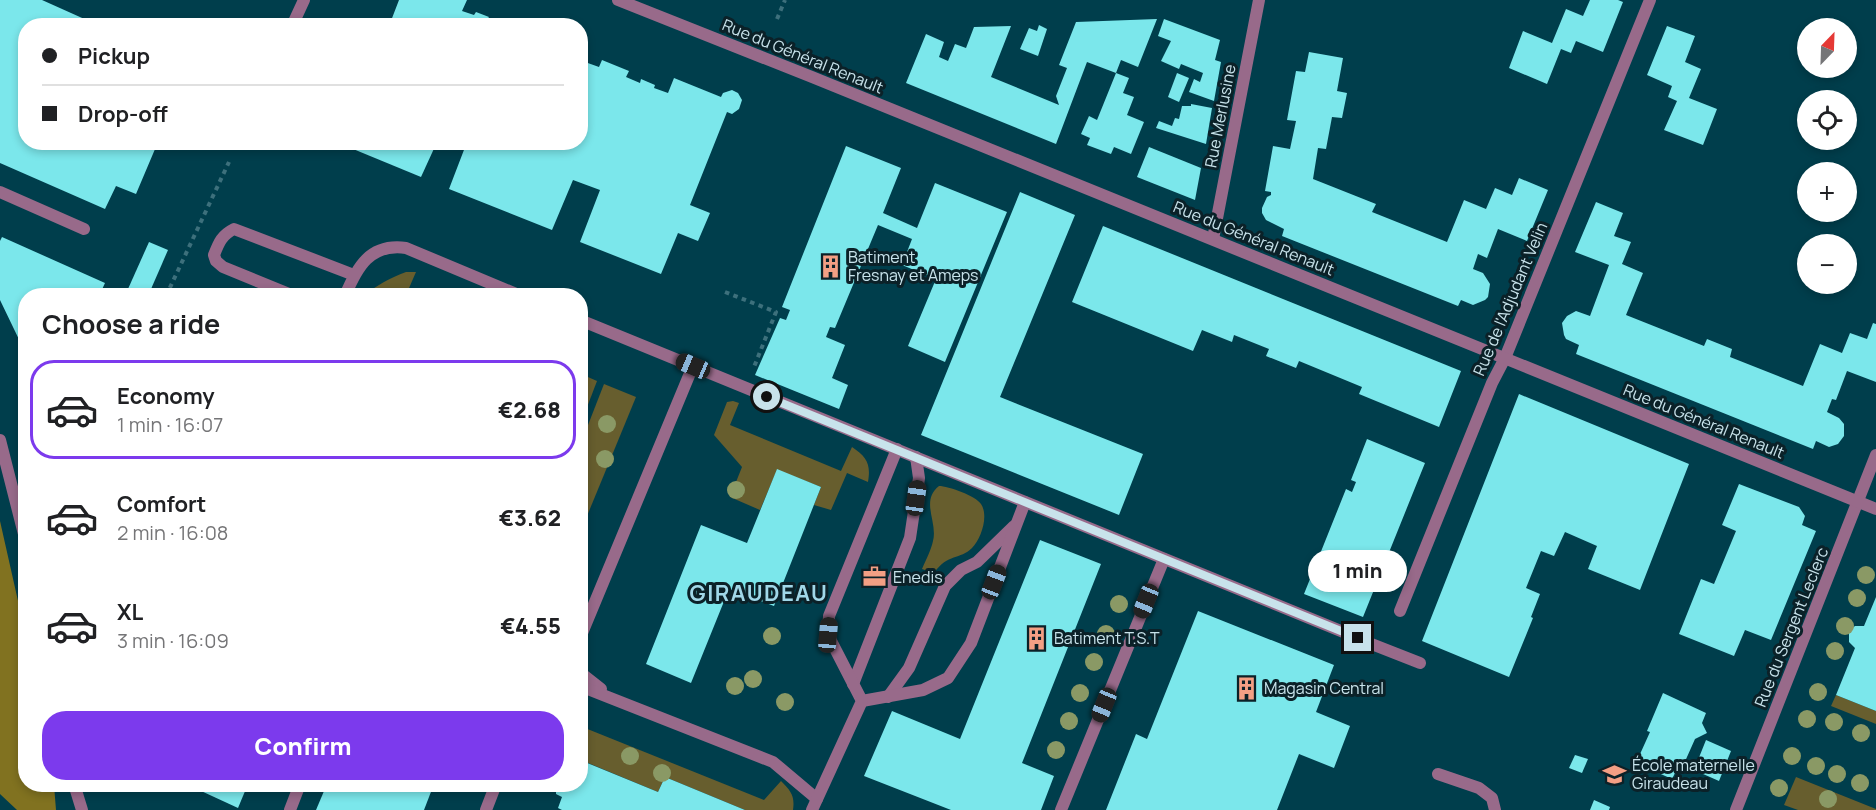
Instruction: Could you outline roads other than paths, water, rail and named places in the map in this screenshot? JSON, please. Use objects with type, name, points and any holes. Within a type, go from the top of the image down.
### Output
[{"type":"street","points":[[296,18],[304,0]]},
{"type":"street","name":"Rue du Général Renault","points":[[618,0],[1876,509]]},
{"type":"street","name":"Rue Merlusine","points":[[1213,239],[1259,0]]},
{"type":"street","name":"Rue de l'Adjudant Velin","points":[[1400,611],[1650,0]]},
{"type":"street","points":[[0,192],[84,229]]},
{"type":"street","points":[[275,288],[224,267],[216,261],[214,255],[220,239],[234,229],[354,275]]},
{"type":"street","points":[[348,288],[362,263],[375,253],[393,246],[406,248],[502,288]]},
{"type":"street","points":[[588,323],[1420,663]]},
{"type":"street","points":[[588,619],[693,366]]},
{"type":"street","points":[[0,440],[18,511]]},
{"type":"street","points":[[862,701],[828,635],[829,616],[897,449]]},
{"type":"street","name":"Rue du Sergent Leclerc","points":[[1736,810],[1876,455]]},
{"type":"street","points":[[853,684],[910,538],[919,478],[916,457]]},
{"type":"street","points":[[862,701],[923,690],[948,678],[971,643],[1025,502]]},
{"type":"street","points":[[888,697],[909,668],[945,586],[961,570],[977,562],[1017,522]]},
{"type":"street","points":[[1061,810],[1164,559]]},
{"type":"street","points":[[588,679],[612,698]]},
{"type":"street","points":[[588,689],[773,762],[814,805],[862,701]]},
{"type":"street","points":[[1438,774],[1479,788],[1492,798],[1495,810]]},
{"type":"street","points":[[76,792],[82,810]]},
{"type":"street","points":[[290,810],[297,792]]},
{"type":"street","points":[[486,810],[493,792]]},
{"type":"place","name":"Batiment Fresnay et Ameps","points":[[830,266]]},
{"type":"place","name":"Enedis","points":[[875,577]]},
{"type":"place","name":"Batiment T.S.T","points":[[1036,638]]},
{"type":"place","name":"Magasin Central","points":[[1246,688]]},
{"type":"place","name":"École maternelle Giraudeau","points":[[1614,774]]},
{"type":"district","name":"GIRAUDEAU","points":[[759,593]]}]
